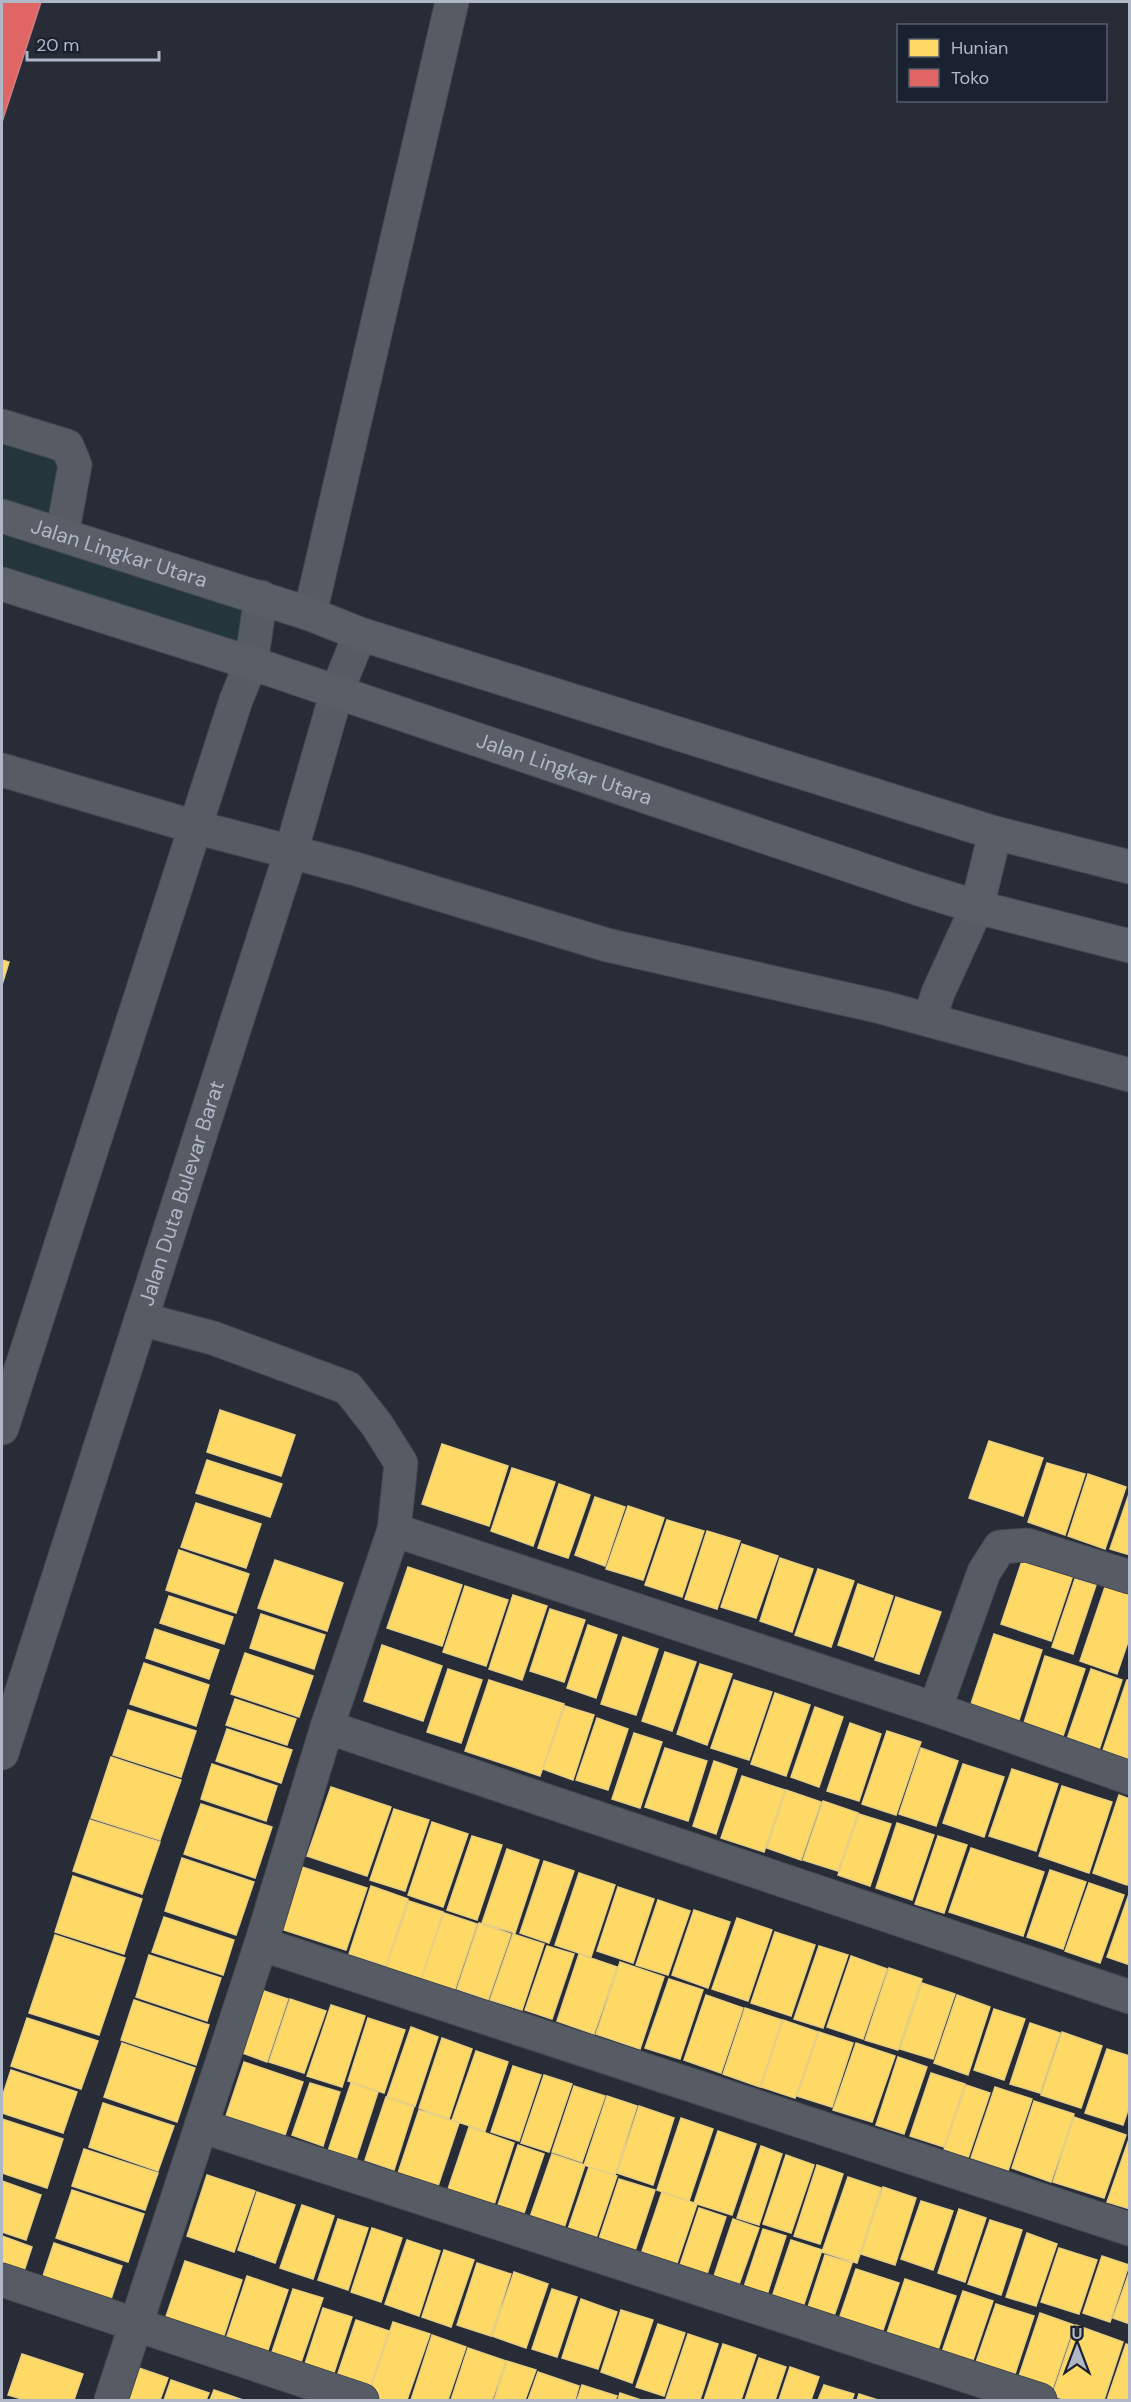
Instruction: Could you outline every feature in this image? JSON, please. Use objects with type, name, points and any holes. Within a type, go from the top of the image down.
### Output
[{"type":"main road","name":"Jalan Lingkar Utara","points":[[2,516],[261,597],[360,634],[995,834],[1130,867]]},
{"type":"main road","name":"Jalan Lingkar Utara","points":[[2,584],[337,691],[977,907],[1130,946]]},
{"type":"main road","points":[[977,907],[995,834]]},
{"type":"street","points":[[310,614],[452,2]]},
{"type":"street","points":[[2,426],[67,446],[75,465],[62,535]]},
{"type":"street","points":[[2,1428],[205,795],[236,700],[251,663],[261,597]]},
{"type":"street","name":"Jalan Duta Bulevar Barat","points":[[2,1753],[291,852],[337,691],[360,634]]},
{"type":"street","points":[[2,770],[607,945],[881,1007],[1130,1075]]},
{"type":"street","points":[[929,1020],[938,993],[977,907]]},
{"type":"street","points":[[111,2400],[261,1944],[327,1727],[394,1530],[401,1462],[377,1425],[348,1388],[213,1338],[141,1319]]},
{"type":"street","points":[[394,1530],[935,1709],[1130,1778]]},
{"type":"street","points":[[935,1709],[984,1572],[1000,1547],[1027,1545],[1130,1577]]},
{"type":"street","points":[[327,1727],[1130,1997]]},
{"type":"street","points":[[261,1944],[1130,2229]]},
{"type":"street","points":[[201,2126],[1040,2400]]},
{"type":"street","points":[[2,2280],[362,2400]]},
{"type":"shaded area","points":[[2,425],[67,446],[63,535],[261,597],[251,663],[2,583]]},
{"type":"building: Hunian","points":[[2,960],[9,962],[2,985]]},
{"type":"building: Hunian","points":[[220,1410],[295,1435],[281,1476],[207,1452]]},
{"type":"building: Hunian","points":[[989,1441],[1043,1458],[1023,1516],[969,1498]]},
{"type":"building: Hunian","points":[[442,1444],[508,1466],[489,1526],[422,1504]]},
{"type":"building: Hunian","points":[[207,1460],[282,1484],[270,1517],[196,1493]]},
{"type":"building: Hunian","points":[[1047,1463],[1085,1474],[1065,1535],[1028,1522]]},
{"type":"building: Hunian","points":[[512,1468],[555,1482],[533,1546],[491,1531]]},
{"type":"building: Hunian","points":[[1088,1474],[1126,1487],[1105,1549],[1068,1536]]},
{"type":"building: Hunian","points":[[559,1484],[590,1495],[568,1558],[538,1548]]},
{"type":"building: Hunian","points":[[1130,1491],[1130,1555],[1110,1549]]},
{"type":"building: Hunian","points":[[595,1497],[625,1507],[605,1566],[575,1555]]},
{"type":"building: Hunian","points":[[196,1503],[261,1524],[246,1568],[181,1547]]},
{"type":"building: Hunian","points":[[628,1506],[664,1518],[643,1580],[606,1569]]},
{"type":"building: Hunian","points":[[667,1520],[704,1531],[682,1597],[645,1585]]},
{"type":"building: Hunian","points":[[707,1531],[740,1541],[717,1609],[685,1599]]},
{"type":"building: Hunian","points":[[742,1544],[778,1556],[756,1618],[721,1607]]},
{"type":"building: Hunian","points":[[179,1550],[249,1574],[236,1613],[166,1590]]},
{"type":"building: Hunian","points":[[780,1558],[813,1569],[792,1632],[760,1621]]},
{"type":"building: Hunian","points":[[1023,1558],[1073,1575],[1051,1641],[1001,1624]]},
{"type":"building: Hunian","points":[[275,1560],[343,1583],[327,1631],[258,1608]]},
{"type":"building: Hunian","points":[[408,1567],[462,1585],[442,1646],[387,1628]]},
{"type":"building: Hunian","points":[[818,1569],[854,1581],[831,1647],[795,1635]]},
{"type":"building: Hunian","points":[[1075,1579],[1096,1585],[1073,1654],[1052,1647]]},
{"type":"building: Hunian","points":[[1107,1581],[1130,1589],[1130,1636],[1117,1674],[1080,1661]]},
{"type":"building: Hunian","points":[[858,1584],[893,1596],[873,1657],[838,1645]]},
{"type":"building: Hunian","points":[[465,1586],[508,1600],[486,1666],[443,1652]]},
{"type":"building: Hunian","points":[[513,1595],[547,1606],[522,1680],[489,1669]]},
{"type":"building: Hunian","points":[[169,1596],[233,1617],[224,1644],[160,1623]]},
{"type":"building: Hunian","points":[[896,1597],[941,1612],[919,1674],[875,1660]]},
{"type":"building: Hunian","points":[[550,1609],[585,1620],[564,1682],[530,1671]]},
{"type":"building: Hunian","points":[[261,1614],[325,1635],[314,1669],[250,1648]]},
{"type":"building: Hunian","points":[[588,1625],[617,1635],[596,1698],[567,1688]]},
{"type":"building: Hunian","points":[[155,1629],[219,1650],[209,1679],[146,1658]]},
{"type":"building: Hunian","points":[[994,1634],[1042,1650],[1018,1723],[970,1707]]},
{"type":"building: Hunian","points":[[623,1637],[658,1649],[636,1715],[601,1704]]},
{"type":"building: Hunian","points":[[382,1645],[442,1666],[423,1721],[364,1701]]},
{"type":"building: Hunian","points":[[665,1652],[696,1662],[672,1731],[642,1721]]},
{"type":"building: Hunian","points":[[245,1653],[313,1676],[299,1717],[231,1694]]},
{"type":"building: Hunian","points":[[1045,1656],[1085,1669],[1062,1739],[1023,1726]]},
{"type":"building: Hunian","points":[[144,1663],[209,1685],[196,1726],[130,1704]]},
{"type":"building: Hunian","points":[[700,1664],[732,1674],[707,1745],[677,1734]]},
{"type":"building: Hunian","points":[[448,1669],[482,1680],[461,1743],[427,1732]]},
{"type":"building: Hunian","points":[[1091,1669],[1122,1680],[1098,1753],[1066,1742]]},
{"type":"building: Hunian","points":[[489,1680],[564,1704],[540,1776],[465,1751]]},
{"type":"building: Hunian","points":[[734,1680],[772,1692],[749,1760],[711,1748]]},
{"type":"building: Hunian","points":[[1127,1680],[1130,1680],[1130,1762],[1102,1753]]},
{"type":"building: Hunian","points":[[775,1693],[810,1705],[786,1776],[751,1764]]},
{"type":"building: Hunian","points":[[235,1699],[296,1719],[287,1745],[226,1725]]},
{"type":"building: Hunian","points":[[565,1706],[594,1715],[573,1780],[543,1769]]},
{"type":"building: Hunian","points":[[815,1707],[843,1717],[819,1787],[791,1777]]},
{"type":"building: Hunian","points":[[128,1710],[196,1731],[181,1777],[113,1755]]},
{"type":"building: Hunian","points":[[597,1718],[628,1729],[608,1790],[576,1780]]},
{"type":"building: Hunian","points":[[850,1723],[881,1734],[859,1801],[827,1791]]},
{"type":"building: Hunian","points":[[227,1729],[292,1750],[281,1783],[216,1761]]},
{"type":"building: Hunian","points":[[887,1731],[921,1742],[896,1815],[862,1804]]},
{"type":"building: Hunian","points":[[634,1733],[662,1742],[640,1808],[612,1799]]},
{"type":"building: Hunian","points":[[665,1748],[707,1761],[688,1821],[645,1807]]},
{"type":"building: Hunian","points":[[921,1748],[958,1761],[936,1826],[899,1814]]},
{"type":"building: Hunian","points":[[111,1757],[181,1780],[160,1840],[91,1818]]},
{"type":"building: Hunian","points":[[714,1761],[737,1769],[716,1834],[693,1826]]},
{"type":"building: Hunian","points":[[212,1764],[277,1786],[266,1821],[201,1799]]},
{"type":"building: Hunian","points":[[963,1764],[1004,1777],[984,1837],[943,1823]]},
{"type":"building: Hunian","points":[[1012,1769],[1058,1784],[1036,1851],[989,1836]]},
{"type":"building: Hunian","points":[[742,1776],[785,1790],[764,1852],[721,1838]]},
{"type":"building: Hunian","points":[[1062,1786],[1112,1802],[1089,1873],[1039,1856]]},
{"type":"building: Hunian","points":[[331,1787],[391,1807],[367,1876],[307,1856]]},
{"type":"building: Hunian","points":[[786,1790],[821,1802],[801,1860],[767,1848]]},
{"type":"building: Hunian","points":[[1119,1795],[1130,1799],[1130,1878],[1127,1885],[1093,1873]]},
{"type":"building: Hunian","points":[[823,1801],[858,1813],[838,1871],[803,1860]]},
{"type":"building: Hunian","points":[[201,1804],[272,1827],[255,1878],[184,1854]]},
{"type":"building: Hunian","points":[[394,1809],[429,1820],[405,1891],[370,1880]]},
{"type":"building: Hunian","points":[[859,1814],[891,1824],[870,1886],[838,1875]]},
{"type":"building: Hunian","points":[[90,1820],[160,1842],[142,1894],[73,1871]]},
{"type":"building: Hunian","points":[[432,1822],[468,1834],[443,1907],[408,1895]]},
{"type":"building: Hunian","points":[[897,1823],[934,1835],[912,1900],[876,1888]]},
{"type":"building: Hunian","points":[[472,1836],[502,1845],[477,1920],[447,1910]]},
{"type":"building: Hunian","points":[[938,1836],[967,1845],[944,1913],[915,1904]]},
{"type":"building: Hunian","points":[[971,1848],[1044,1872],[1023,1936],[949,1912]]},
{"type":"building: Hunian","points":[[507,1849],[539,1860],[515,1933],[482,1923]]},
{"type":"building: Hunian","points":[[182,1858],[254,1882],[236,1935],[165,1911]]},
{"type":"building: Hunian","points":[[544,1861],[574,1871],[549,1943],[520,1933]]},
{"type":"building: Hunian","points":[[302,1867],[367,1888],[346,1950],[281,1929]]},
{"type":"building: Hunian","points":[[1050,1870],[1086,1882],[1063,1949],[1027,1937]]},
{"type":"building: Hunian","points":[[579,1873],[615,1885],[591,1957],[555,1945]]},
{"type":"building: Hunian","points":[[73,1876],[142,1899],[124,1954],[55,1932]]},
{"type":"building: Hunian","points":[[1089,1883],[1124,1895],[1100,1963],[1065,1951]]},
{"type":"building: Hunian","points":[[371,1886],[408,1899],[386,1966],[349,1954]]},
{"type":"building: Hunian","points":[[618,1887],[654,1899],[633,1963],[597,1951]]},
{"type":"building: Hunian","points":[[1130,1895],[1130,1965],[1107,1957]]},
{"type":"building: Hunian","points":[[658,1900],[690,1911],[668,1975],[636,1965]]},
{"type":"building: Hunian","points":[[409,1901],[443,1912],[421,1979],[386,1968]]},
{"type":"building: Hunian","points":[[694,1910],[730,1922],[708,1988],[672,1975]]},
{"type":"building: Hunian","points":[[444,1913],[477,1924],[454,1992],[421,1980]]},
{"type":"building: Hunian","points":[[164,1917],[234,1940],[223,1975],[152,1952]]},
{"type":"building: Hunian","points":[[737,1918],[772,1930],[748,2001],[712,1989]]},
{"type":"building: Hunian","points":[[479,1923],[511,1934],[488,2000],[457,1989]]},
{"type":"building: Hunian","points":[[775,1932],[815,1945],[791,2016],[751,2003]]},
{"type":"building: Hunian","points":[[513,1934],[544,1944],[522,2010],[490,2000]]},
{"type":"building: Hunian","points":[[55,1935],[125,1958],[99,2035],[29,2013]]},
{"type":"building: Hunian","points":[[547,1946],[574,1954],[552,2019],[525,2010]]},
{"type":"building: Hunian","points":[[819,1946],[848,1955],[823,2028],[794,2019]]},
{"type":"building: Hunian","points":[[579,1954],[617,1967],[594,2034],[557,2021]]},
{"type":"building: Hunian","points":[[149,1955],[221,1978],[207,2021],[136,1997]]},
{"type":"building: Hunian","points":[[851,1956],[887,1969],[863,2039],[827,2027]]},
{"type":"building: Hunian","points":[[620,1962],[664,1977],[640,2049],[596,2034]]},
{"type":"building: Hunian","points":[[889,1968],[922,1979],[898,2050],[865,2040]]},
{"type":"building: Hunian","points":[[669,1979],[703,1990],[680,2059],[645,2048]]},
{"type":"building: Hunian","points":[[922,1983],[955,1994],[933,2059],[900,2049]]},
{"type":"building: Hunian","points":[[258,1989],[288,1999],[267,2062],[237,2051]]},
{"type":"building: Hunian","points":[[706,1995],[743,2008],[721,2073],[684,2060]]},
{"type":"building: Hunian","points":[[957,1995],[990,2007],[968,2075],[934,2063]]},
{"type":"building: Hunian","points":[[290,1999],[326,2011],[304,2073],[269,2062]]},
{"type":"building: Hunian","points":[[134,2000],[209,2025],[196,2065],[121,2040]]},
{"type":"building: Hunian","points":[[331,2005],[365,2016],[342,2087],[307,2076]]},
{"type":"building: Hunian","points":[[745,2008],[782,2020],[760,2087],[723,2074]]},
{"type":"building: Hunian","points":[[994,2009],[1025,2019],[1004,2080],[974,2070]]},
{"type":"building: Hunian","points":[[27,2018],[98,2041],[81,2089],[11,2066]]},
{"type":"building: Hunian","points":[[368,2018],[405,2030],[384,2093],[348,2081]]},
{"type":"building: Hunian","points":[[783,2020],[818,2032],[795,2098],[761,2087]]},
{"type":"building: Hunian","points":[[1030,2023],[1060,2033],[1040,2093],[1010,2084]]},
{"type":"building: Hunian","points":[[411,2027],[438,2037],[415,2106],[387,2097]]},
{"type":"building: Hunian","points":[[819,2032],[853,2043],[832,2107],[797,2096]]},
{"type":"building: Hunian","points":[[1062,2032],[1102,2046],[1081,2108],[1041,2095]]},
{"type":"building: Hunian","points":[[442,2038],[472,2049],[449,2119],[419,2108]]},
{"type":"building: Hunian","points":[[122,2043],[195,2068],[177,2122],[104,2097]]},
{"type":"building: Hunian","points":[[856,2043],[895,2056],[872,2122],[833,2110]]},
{"type":"building: Hunian","points":[[1107,2049],[1130,2056],[1130,2104],[1123,2125],[1085,2113]]},
{"type":"building: Hunian","points":[[476,2051],[508,2062],[485,2131],[452,2120]]},
{"type":"building: Hunian","points":[[898,2057],[927,2067],[904,2134],[876,2125]]},
{"type":"building: Hunian","points":[[244,2062],[303,2082],[285,2135],[226,2116]]},
{"type":"building: Hunian","points":[[513,2066],[541,2075],[519,2141],[491,2132]]},
{"type":"building: Hunian","points":[[11,2070],[77,2092],[63,2133],[2,2113],[2,2097]]},
{"type":"building: Hunian","points":[[931,2073],[965,2084],[944,2147],[910,2136]]},
{"type":"building: Hunian","points":[[544,2075],[572,2084],[549,2152],[521,2143]]},
{"type":"building: Hunian","points":[[310,2083],[340,2092],[323,2146],[292,2135]]},
{"type":"building: Hunian","points":[[351,2083],[378,2092],[356,2160],[328,2151]]},
{"type":"building: Hunian","points":[[966,2085],[990,2093],[968,2158],[944,2150]]},
{"type":"building: Hunian","points":[[574,2086],[605,2096],[582,2162],[552,2152]]},
{"type":"building: Hunian","points":[[995,2087],[1032,2099],[1008,2171],[971,2158]]},
{"type":"building: Hunian","points":[[607,2096],[637,2106],[615,2175],[584,2165]]},
{"type":"building: Hunian","points":[[386,2097],[414,2107],[394,2170],[365,2160]]},
{"type":"building: Hunian","points":[[1034,2101],[1074,2114],[1051,2182],[1012,2168]]},
{"type":"building: Hunian","points":[[103,2103],[174,2126],[158,2171],[89,2147]]},
{"type":"building: Hunian","points":[[639,2106],[674,2118],[653,2185],[617,2173]]},
{"type":"building: Hunian","points":[[419,2110],[459,2123],[435,2195],[395,2182]]},
{"type":"building: Hunian","points":[[1074,2117],[1126,2135],[1104,2198],[1053,2182]]},
{"type":"building: Hunian","points":[[681,2118],[713,2129],[689,2201],[657,2190]]},
{"type":"building: Hunian","points":[[2,2119],[63,2139],[47,2188],[2,2173]]},
{"type":"building: Hunian","points":[[469,2127],[514,2143],[492,2211],[446,2195]]},
{"type":"building: Hunian","points":[[718,2131],[756,2144],[732,2215],[694,2203]]},
{"type":"building: Hunian","points":[[1130,2139],[1130,2209],[1107,2202]]},
{"type":"building: Hunian","points":[[518,2145],[544,2154],[522,2219],[496,2211]]},
{"type":"building: Hunian","points":[[761,2146],[782,2154],[759,2225],[737,2218]]},
{"type":"building: Hunian","points":[[84,2149],[158,2173],[145,2210],[72,2186]]},
{"type":"building: Hunian","points":[[552,2154],[585,2165],[563,2231],[529,2220]]},
{"type":"building: Hunian","points":[[786,2155],[814,2165],[791,2233],[763,2224]]},
{"type":"building: Hunian","points":[[817,2165],[843,2174],[820,2244],[794,2236]]},
{"type":"building: Hunian","points":[[589,2167],[617,2176],[594,2244],[566,2235]]},
{"type":"building: Hunian","points":[[207,2175],[255,2191],[234,2252],[187,2236]]},
{"type":"building: Hunian","points":[[848,2177],[881,2188],[857,2263],[822,2252]]},
{"type":"building: Hunian","points":[[619,2179],[655,2190],[634,2254],[598,2242]]},
{"type":"building: Hunian","points":[[2,2181],[41,2195],[26,2240],[2,2232]]},
{"type":"building: Hunian","points":[[883,2187],[916,2198],[895,2265],[861,2254]]},
{"type":"building: Hunian","points":[[72,2190],[144,2214],[128,2262],[56,2238]]},
{"type":"building: Hunian","points":[[257,2192],[295,2205],[275,2263],[238,2250]]},
{"type":"building: Hunian","points":[[662,2192],[697,2204],[675,2269],[640,2257]]},
{"type":"building: Hunian","points":[[921,2201],[953,2211],[933,2270],[901,2259]]},
{"type":"building: Hunian","points":[[302,2205],[334,2216],[313,2279],[280,2268]]},
{"type":"building: Hunian","points":[[699,2208],[726,2217],[705,2280],[678,2271]]},
{"type":"building: Hunian","points":[[959,2209],[986,2218],[965,2282],[938,2273]]},
{"type":"building: Hunian","points":[[338,2219],[368,2228],[348,2290],[318,2280]]},
{"type":"building: Hunian","points":[[733,2219],[759,2228],[737,2290],[712,2282]]},
{"type":"building: Hunian","points":[[990,2220],[1022,2230],[1001,2295],[968,2284]]},
{"type":"building: Hunian","points":[[372,2228],[402,2238],[381,2302],[351,2292]]},
{"type":"building: Hunian","points":[[763,2229],[786,2236],[765,2301],[742,2293]]},
{"type":"building: Hunian","points":[[1027,2233],[1057,2244],[1036,2306],[1006,2297]]},
{"type":"building: Hunian","points":[[2,2236],[32,2247],[23,2274],[2,2267]]},
{"type":"building: Hunian","points":[[407,2240],[440,2251],[419,2316],[385,2304]]},
{"type":"building: Hunian","points":[[791,2240],[822,2250],[802,2310],[771,2300]]},
{"type":"building: Hunian","points":[[54,2243],[122,2266],[106,2314],[38,2291]]},
{"type":"building: Hunian","points":[[1059,2248],[1097,2260],[1079,2314],[1041,2302]]},
{"type":"building: Hunian","points":[[444,2250],[474,2260],[451,2327],[422,2317]]},
{"type":"building: Hunian","points":[[825,2255],[852,2263],[833,2319],[807,2310]]},
{"type":"building: Hunian","points":[[1102,2256],[1129,2265],[1110,2322],[1083,2313]]},
{"type":"building: Hunian","points":[[185,2261],[242,2280],[219,2351],[161,2331]]},
{"type":"building: Hunian","points":[[477,2263],[511,2274],[491,2336],[457,2325]]},
{"type":"building: Hunian","points":[[856,2269],[899,2283],[881,2336],[838,2322]]},
{"type":"building: Hunian","points":[[1130,2270],[1130,2324],[1113,2318]]},
{"type":"building: Hunian","points":[[514,2272],[548,2284],[526,2348],[492,2336]]},
{"type":"building: Hunian","points":[[247,2276],[288,2290],[264,2362],[223,2348]]},
{"type":"building: Hunian","points":[[905,2279],[956,2296],[938,2350],[887,2333]]},
{"type":"building: Hunian","points":[[293,2289],[323,2298],[298,2371],[269,2361]]},
{"type":"building: Hunian","points":[[552,2289],[577,2297],[557,2357],[532,2349]]},
{"type":"building: Hunian","points":[[963,2291],[993,2301],[972,2363],[942,2352]]},
{"type":"building: Hunian","points":[[581,2299],[617,2312],[598,2369],[562,2358]]},
{"type":"building: Hunian","points":[[996,2304],[1034,2316],[1013,2380],[974,2368]]},
{"type":"building: Hunian","points":[[323,2308],[352,2317],[331,2382],[302,2373]]},
{"type":"building: Hunian","points":[[621,2310],[653,2320],[632,2383],[601,2372]]},
{"type":"building: Hunian","points":[[1040,2313],[1074,2325],[1051,2393],[1017,2382]]},
{"type":"building: Hunian","points":[[356,2320],[389,2331],[367,2396],[334,2385]]},
{"type":"building: Hunian","points":[[393,2322],[430,2334],[407,2400],[383,2400],[368,2396]]},
{"type":"building: Hunian","points":[[658,2324],[685,2333],[664,2396],[636,2387]]},
{"type":"building: Hunian","points":[[1076,2325],[1123,2342],[1104,2400],[1068,2400],[1052,2396]]},
{"type":"building: Hunian","points":[[688,2334],[718,2344],[700,2400],[666,2399]]},
{"type":"building: Hunian","points":[[432,2335],[466,2347],[448,2400],[411,2400]]},
{"type":"building: Hunian","points":[[723,2344],[756,2355],[741,2400],[704,2400]]},
{"type":"building: Hunian","points":[[1126,2344],[1130,2345],[1130,2400],[1107,2400]]},
{"type":"building: Hunian","points":[[468,2348],[506,2361],[492,2400],[451,2400]]},
{"type":"building: Hunian","points":[[22,2354],[83,2374],[74,2400],[25,2400],[8,2395]]},
{"type":"building: Hunian","points":[[759,2358],[786,2367],[775,2400],[745,2400]]},
{"type":"building: Hunian","points":[[507,2361],[536,2370],[525,2400],[494,2400]]},
{"type":"building: Hunian","points":[[133,2366],[168,2378],[160,2400],[121,2400]]},
{"type":"building: Hunian","points":[[790,2367],[819,2377],[811,2400],[779,2400]]},
{"type":"building: Hunian","points":[[538,2372],[579,2386],[575,2400],[528,2400]]},
{"type":"building: Hunian","points":[[171,2380],[209,2393],[206,2400],[164,2400]]},
{"type":"building: Hunian","points":[[582,2385],[617,2396],[615,2400],[577,2400]]},
{"type":"building: Hunian","points":[[824,2385],[854,2394],[852,2400],[818,2400]]},
{"type":"building: Hunian","points":[[214,2390],[243,2400],[210,2400]]},
{"type":"building: Hunian","points":[[620,2393],[641,2400],[618,2400]]},
{"type":"building: Hunian","points":[[859,2394],[878,2400],[857,2400]]},
{"type":"building: Toko","points":[[2,2],[41,2],[2,122]]}]
